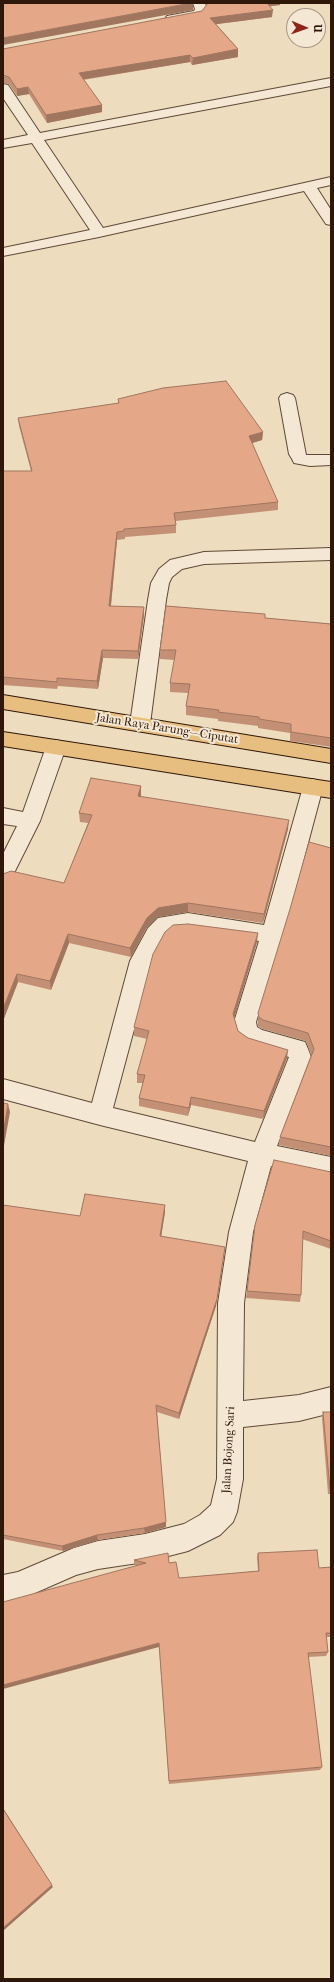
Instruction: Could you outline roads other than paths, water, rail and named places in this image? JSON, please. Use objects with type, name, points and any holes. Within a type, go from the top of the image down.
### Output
[{"type":"highway","name":"Jalan Raya Parung—Ciputat","points":[[3,702],[331,756]]},
{"type":"highway","points":[[3,739],[322,788]]},
{"type":"street","points":[[160,21],[198,14],[201,9],[199,3]]},
{"type":"street","points":[[3,144],[331,82]]},
{"type":"street","points":[[3,88],[99,233]]},
{"type":"street","points":[[3,252],[99,233],[331,181]]},
{"type":"street","points":[[308,186],[331,221]]},
{"type":"street","points":[[286,398],[297,454],[300,458],[310,461],[331,460]]},
{"type":"street","points":[[140,724],[157,600],[160,583],[165,572],[176,564],[204,558],[331,554]]},
{"type":"street","points":[[3,875],[30,821],[56,747]]},
{"type":"street","points":[[100,1115],[141,961],[156,934],[166,924],[188,922],[241,929],[270,935],[322,788]]},
{"type":"street","points":[[3,816],[30,821]]},
{"type":"street","name":"Jalan Bojong Sari","points":[[3,1589],[19,1586],[74,1562],[98,1555],[145,1548],[188,1537],[210,1525],[223,1512],[230,1479],[232,1415],[230,1336],[231,1303],[241,1232],[262,1154],[300,1057],[297,1049],[256,1038],[247,1032],[245,1022],[270,935]]},
{"type":"street","points":[[3,1089],[100,1115],[262,1154],[331,1168]]},
{"type":"street","points":[[232,1415],[299,1408],[331,1400]]}]
